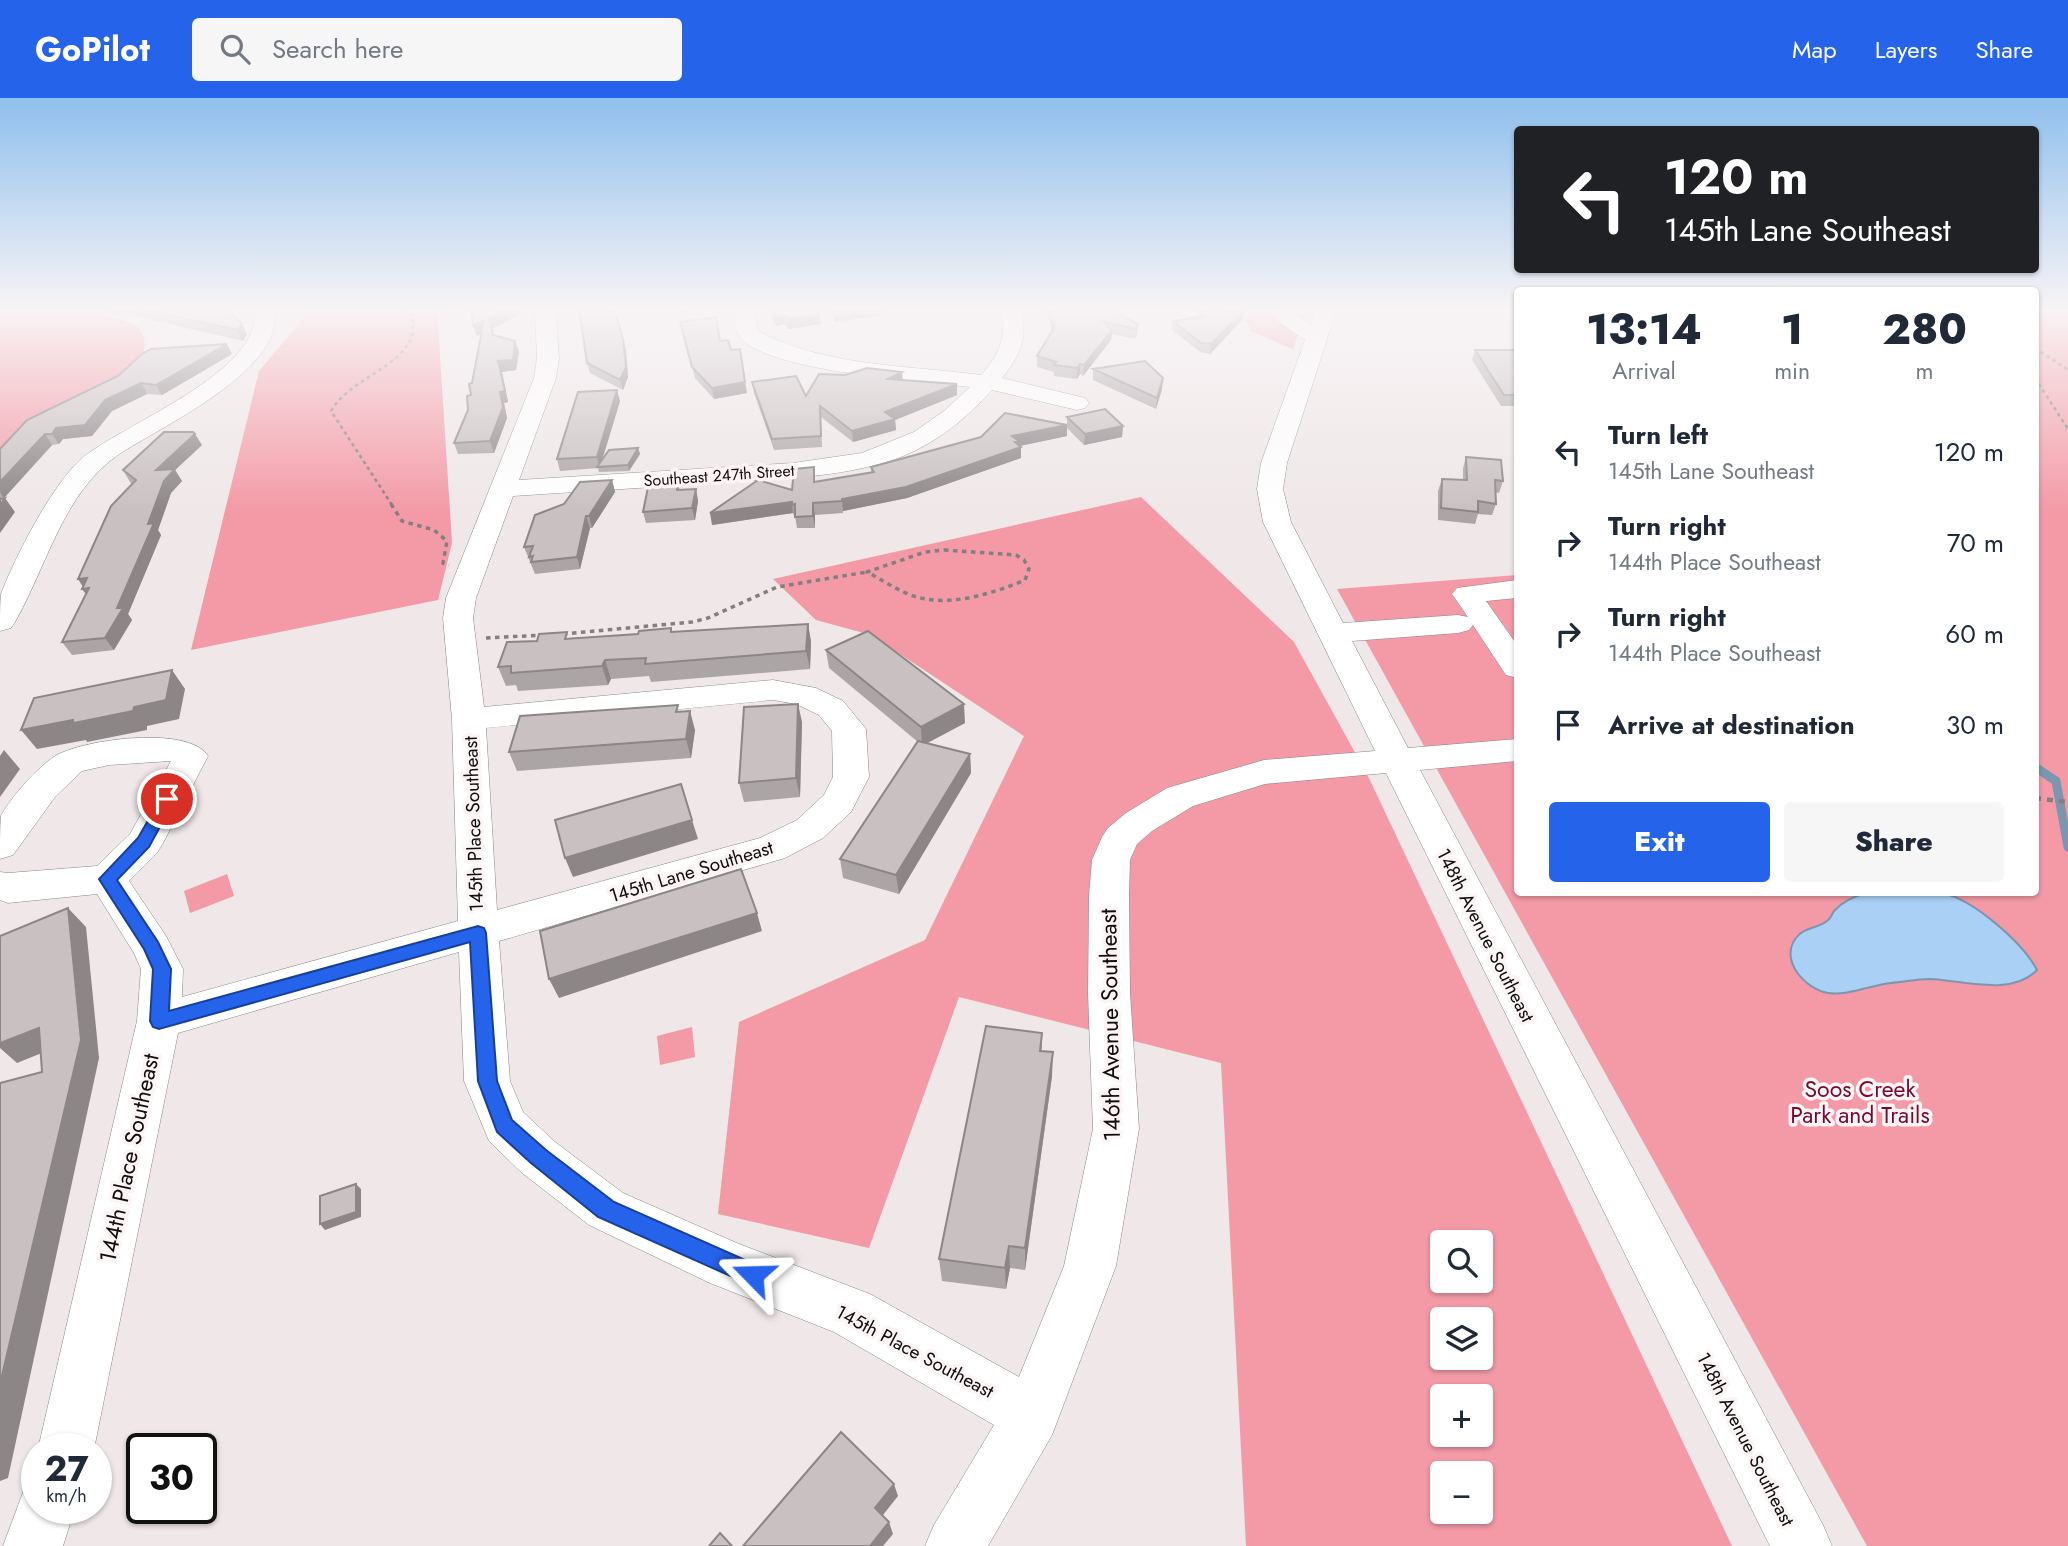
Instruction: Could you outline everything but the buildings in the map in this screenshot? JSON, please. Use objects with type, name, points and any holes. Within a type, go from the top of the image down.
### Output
[{"type":"street","points":[[0,622],[77,479],[107,451],[181,410],[223,376]]},
{"type":"street","name":"145th Place Southeast","points":[[545,376],[461,598],[458,618],[469,719],[487,1081],[505,1126],[538,1157],[606,1209],[728,1265],[851,1313],[1032,1415]]},
{"type":"street","points":[[936,376],[987,382],[1077,403]]},
{"type":"street","name":"Southeast 247th Street","points":[[502,489],[815,468],[889,452],[929,432],[963,409],[993,376]]},
{"type":"street","name":"148th Avenue Southeast","points":[[1303,376],[1274,463],[1270,489],[1277,522],[1801,1546]]},
{"type":"street","points":[[1514,589],[1467,594],[1514,664]]},
{"type":"street","points":[[1333,633],[1458,624]]},
{"type":"street","name":"145th Lane Southeast","points":[[159,1021],[772,848],[810,829],[838,803],[850,777],[849,729],[831,708],[804,695],[773,690],[469,719]]},
{"type":"street","points":[[0,845],[57,772],[71,762],[110,753],[158,749],[179,750],[191,756],[144,842],[107,879],[21,887],[0,886]]},
{"type":"street","name":"146th Avenue Southeast","points":[[955,1546],[1032,1415],[1090,1266],[1116,1129],[1108,993],[1111,860],[1121,837],[1139,821],[1180,797],[1264,772],[1514,750]]},
{"type":"street","name":"144th Place Southeast","points":[[69,1433],[159,1021],[162,969],[152,947],[107,879]]},
{"type":"street","points":[[33,1546],[41,1524]]},
{"type":"path","points":[[368,376],[341,397],[331,411],[402,521],[439,533],[447,541],[443,564],[471,572]]},
{"type":"path","points":[[2039,385],[2068,429]]},
{"type":"path","points":[[559,634],[681,625],[708,618],[777,587],[867,572],[925,552],[944,550],[1016,555],[1024,561],[1028,569],[1025,580],[991,593],[933,598],[918,597],[867,572]]},
{"type":"path","points":[[461,641],[546,635]]},
{"type":"path","points":[[2039,798],[2068,802]]},
{"type":"green space","points":[[0,376],[122,376],[0,448]]},
{"type":"green space","points":[[258,376],[441,376],[452,543],[438,600],[191,650]]},
{"type":"green space","name":"Soos Creek Park and Trails","points":[[2039,376],[2068,376],[2068,1546],[1867,1546],[1337,589],[1514,575],[1514,896],[2039,896]]},
{"type":"green space","points":[[1141,497],[1294,642],[1368,776],[1732,1546],[1246,1546],[1221,1063],[959,997],[869,1248],[718,1214],[739,1022],[925,940],[1024,736],[871,635],[816,620],[773,579]]},
{"type":"green space","points":[[227,874],[234,896],[190,913],[184,891]]},
{"type":"green space","points":[[692,1027],[695,1057],[660,1065],[657,1036]]},
{"type":"water","points":[[1954,897],[1982,913],[2009,935],[2037,970],[2014,983],[2000,985],[1924,979],[1843,993],[1819,990],[1803,980],[1797,972],[1791,955],[1792,947],[1800,934],[1824,923],[1834,911],[1853,898]]},
{"type":"waterway","points":[[2039,770],[2056,781],[2068,847]]},
{"type":"route","points":[[167,799],[144,842],[107,879],[152,947],[162,969],[159,1021],[478,933],[487,1081],[505,1126],[538,1157],[606,1209],[753,1275]]}]
